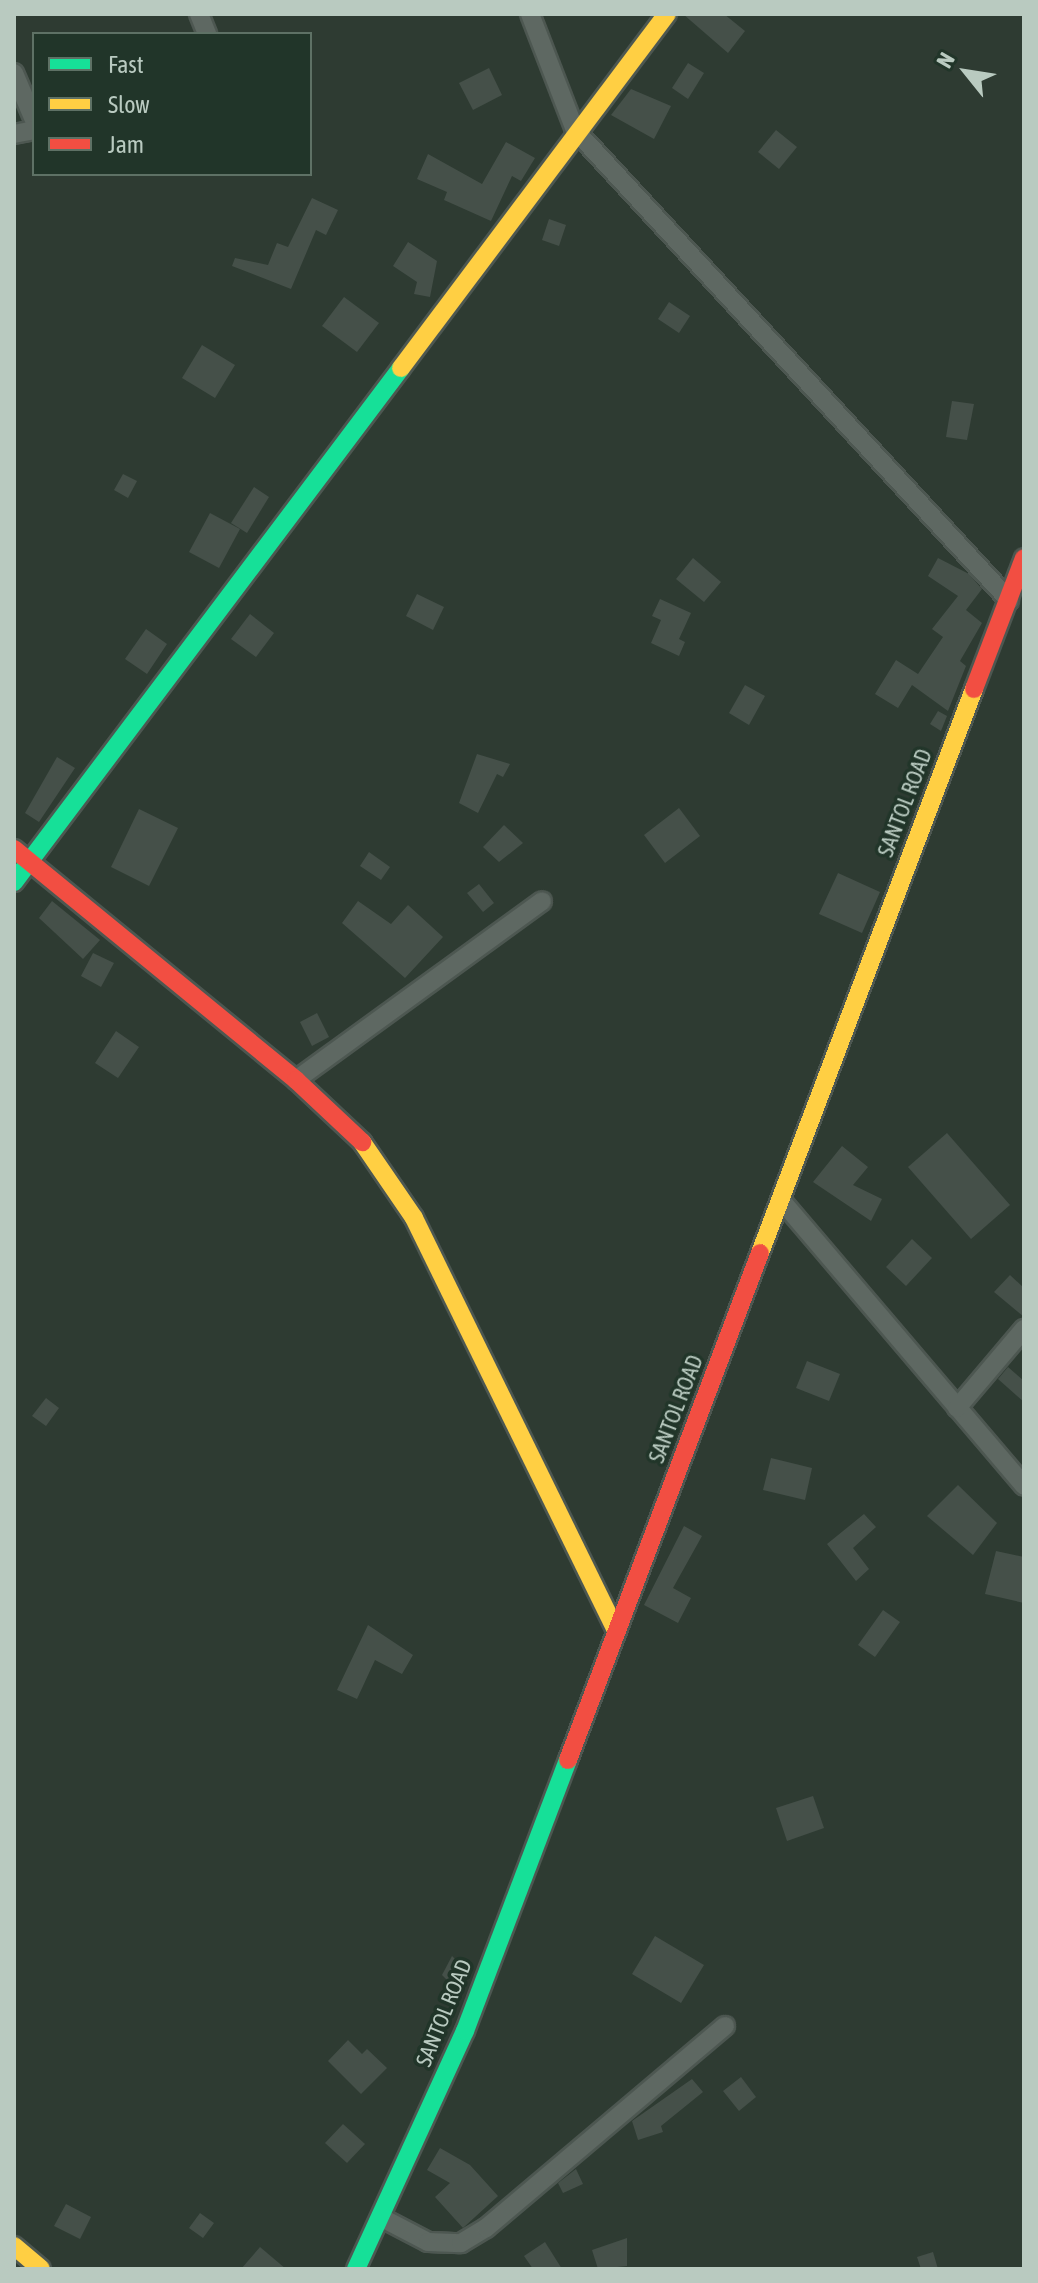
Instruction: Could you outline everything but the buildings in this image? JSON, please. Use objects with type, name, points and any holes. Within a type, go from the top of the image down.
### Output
[{"type":"street","points":[[530,14],[575,130],[1009,600]]},
{"type":"street","points":[[14,882],[575,130],[667,14]]},
{"type":"street","points":[[14,73],[32,115]]},
{"type":"street","name":"SANTOL ROAD","points":[[356,2269],[382,2218],[465,2031],[615,1628],[1024,558]]},
{"type":"street","points":[[14,849],[296,1080],[360,1140],[414,1218],[615,1628]]},
{"type":"street","points":[[296,1080],[542,901]]},
{"type":"street","points":[[781,1200],[1024,1486]]},
{"type":"street","points":[[957,1408],[1024,1329]]},
{"type":"street","points":[[382,2218],[428,2242],[461,2243],[486,2228],[725,2026]]},
{"type":"street","points":[[14,2246],[41,2269]]},
{"type":"traffic: fast","points":[[14,882],[401,368]]},
{"type":"traffic: fast","points":[[356,2269],[465,2031],[568,1760]]},
{"type":"traffic: slow","points":[[401,368],[667,14]]},
{"type":"traffic: slow","points":[[760,1253],[974,689]]},
{"type":"traffic: slow","points":[[362,1142],[414,1218],[615,1628]]},
{"type":"traffic: slow","points":[[14,2246],[41,2269]]},
{"type":"traffic: jam","points":[[974,689],[1024,558]]},
{"type":"traffic: jam","points":[[14,849],[296,1080],[362,1142]]},
{"type":"traffic: jam","points":[[568,1760],[760,1253]]}]
